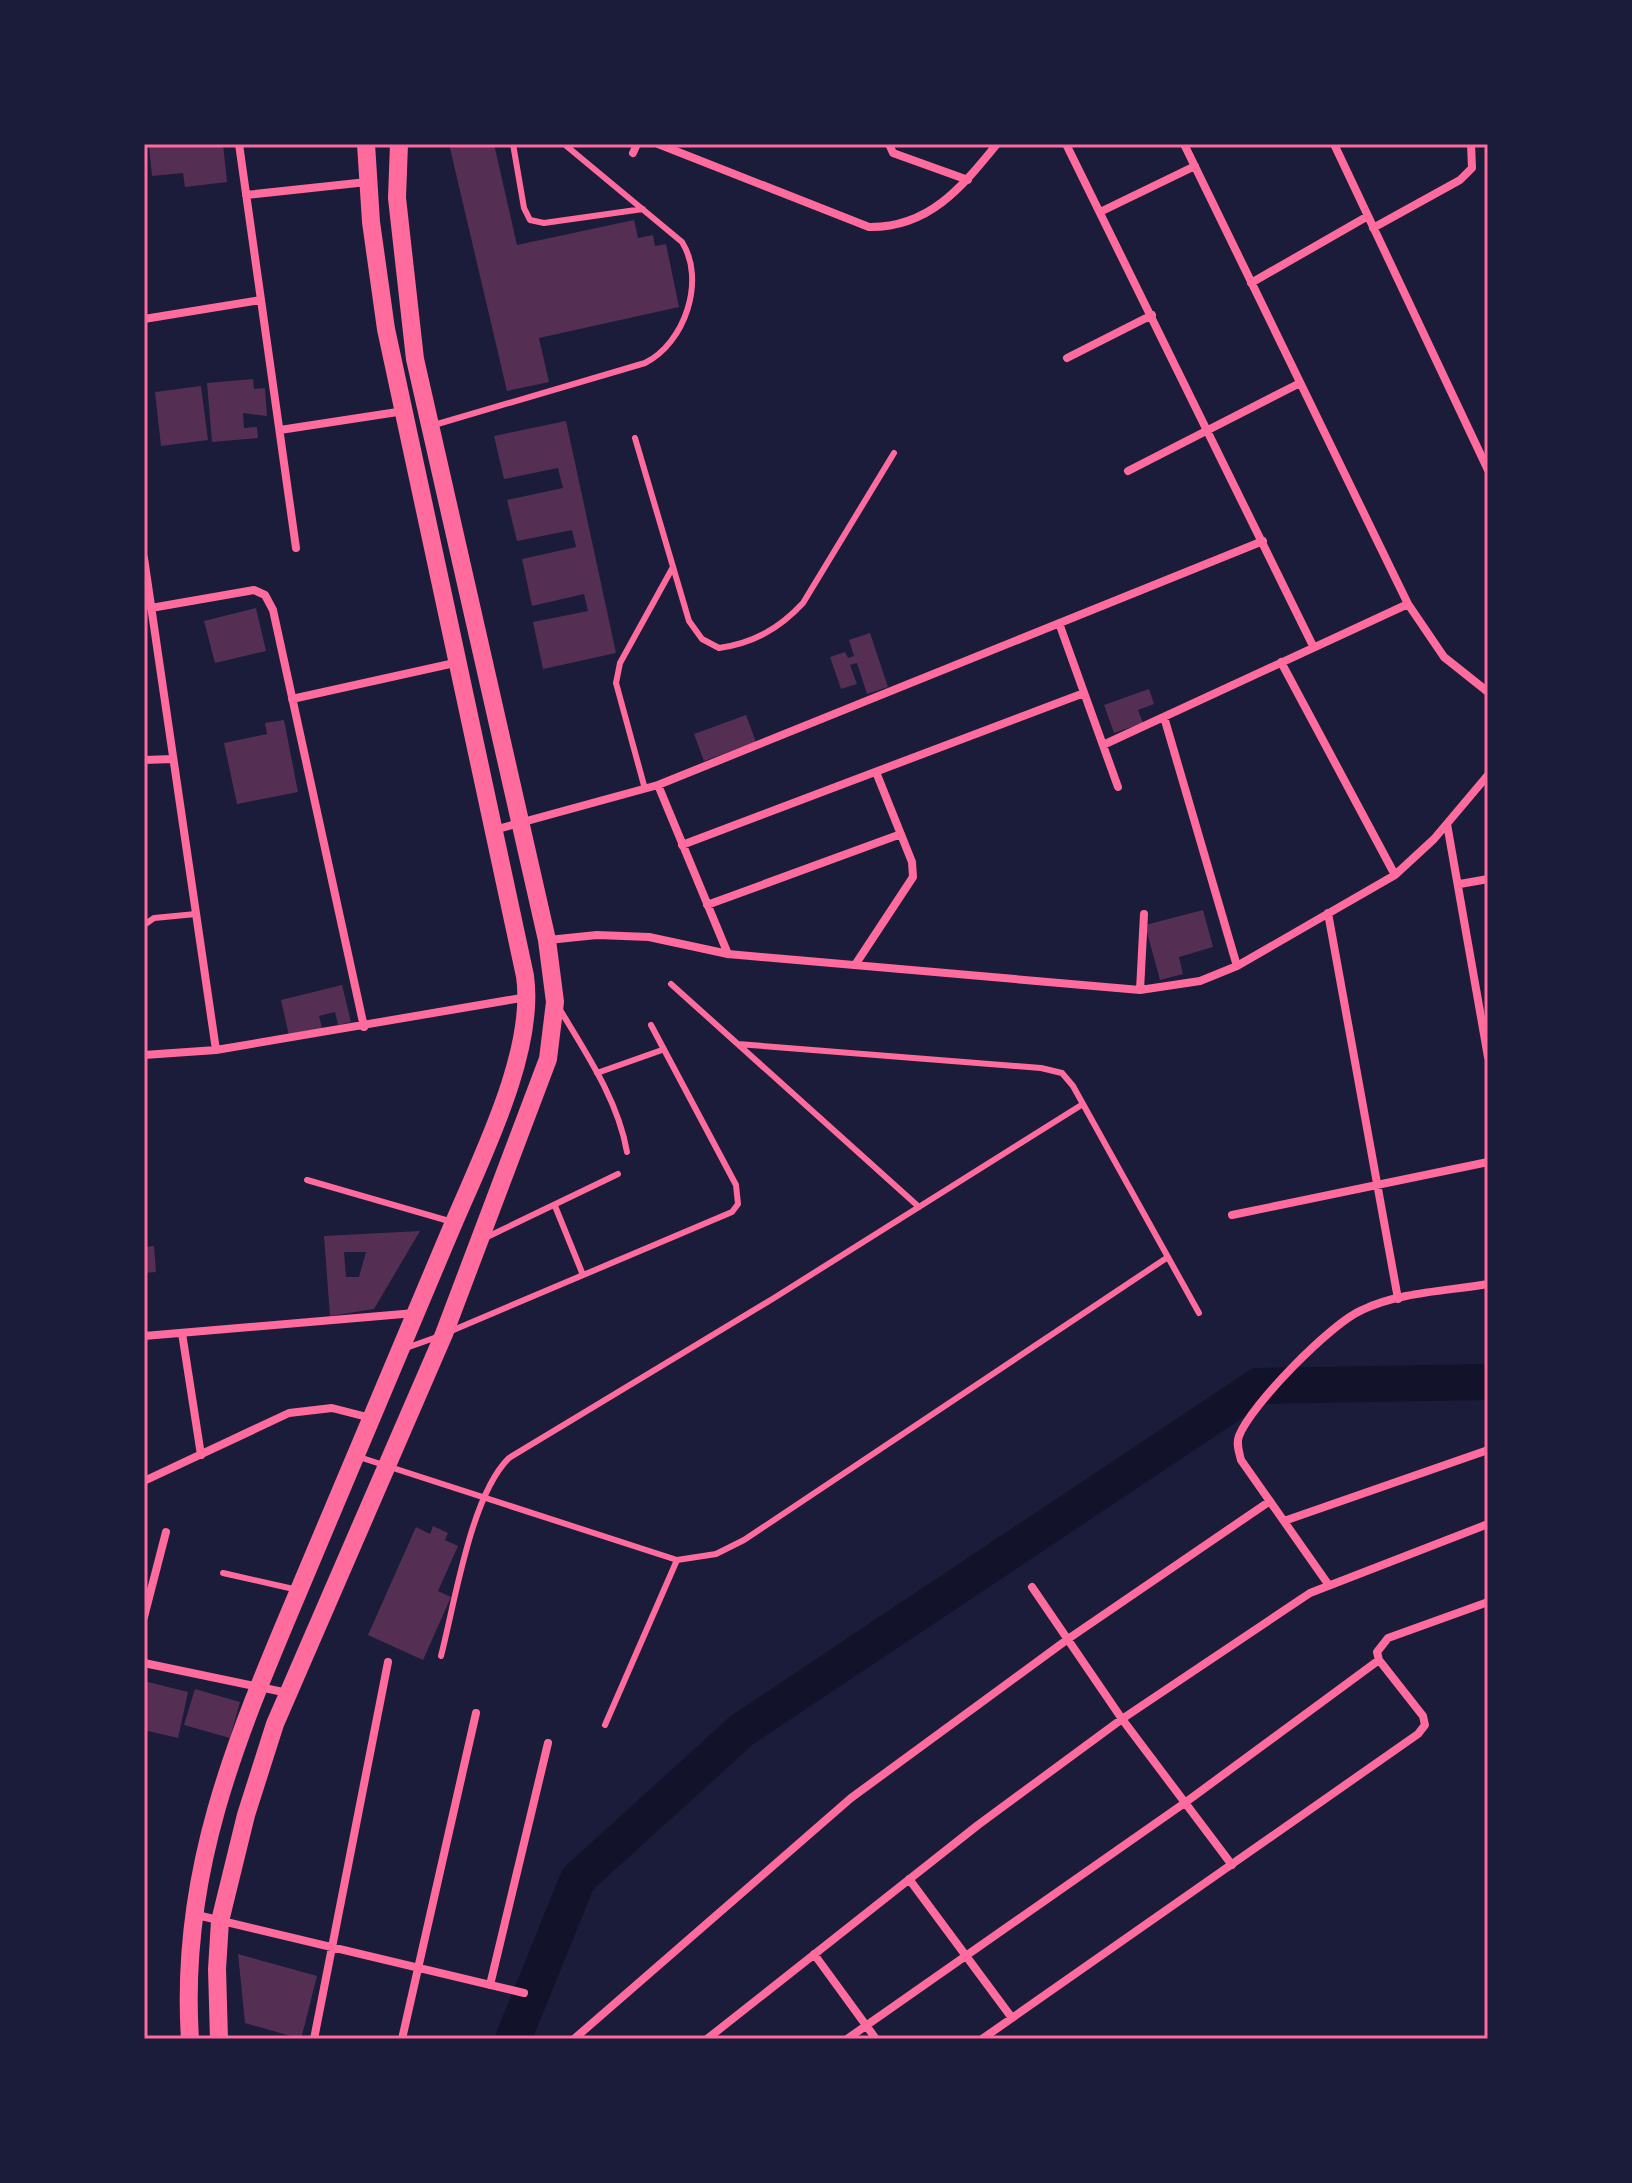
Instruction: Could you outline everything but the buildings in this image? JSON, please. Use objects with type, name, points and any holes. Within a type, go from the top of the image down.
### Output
[{"type":"main road","points":[[190,2039],[187,1986],[193,1914],[200,1865],[218,1799],[259,1686],[453,1223],[518,1056],[527,1022],[528,997],[386,329],[367,182],[366,144]]},
{"type":"main road","points":[[219,2039],[217,1969],[220,1921],[246,1815],[289,1693],[444,1334],[548,1059],[555,1002],[547,940],[415,359],[398,212],[399,144]]},
{"type":"street","points":[[239,144],[296,548]]},
{"type":"street","points":[[658,144],[869,227],[891,227],[916,220],[940,206],[968,180],[997,144]]},
{"type":"street","points":[[889,144],[893,153],[968,180]]},
{"type":"street","points":[[1066,144],[1209,428],[1313,646]]},
{"type":"street","points":[[1184,144],[1408,604],[1444,657],[1488,692]]},
{"type":"street","points":[[1334,144],[1488,470]]},
{"type":"street","points":[[1373,228],[1460,180],[1472,168],[1471,144]]},
{"type":"street","points":[[1100,212],[1195,166]]},
{"type":"street","points":[[246,195],[367,182]]},
{"type":"street","points":[[1251,283],[1368,216]]},
{"type":"street","points":[[144,319],[261,300]]},
{"type":"street","points":[[1067,358],[1152,315]]},
{"type":"street","points":[[1128,471],[1300,383]]},
{"type":"street","points":[[280,430],[404,411]]},
{"type":"street","points":[[494,830],[658,785],[1263,541]]},
{"type":"street","points":[[144,558],[216,1050]]},
{"type":"street","points":[[151,608],[254,590],[265,595],[273,610],[364,1027]]},
{"type":"street","points":[[1103,745],[1408,604]]},
{"type":"street","points":[[1059,623],[1118,787]]},
{"type":"street","points":[[144,631],[154,631]]},
{"type":"street","points":[[292,699],[459,662]]},
{"type":"street","points":[[1281,662],[1395,875]]},
{"type":"street","points":[[682,845],[1084,693]]},
{"type":"street","points":[[1164,717],[1237,966]]},
{"type":"street","points":[[144,760],[173,759]]},
{"type":"street","points":[[855,965],[913,877],[901,834],[876,772]]},
{"type":"street","points":[[547,940],[597,935],[649,937],[728,954],[1140,990],[1200,981],[1237,966],[1395,875],[1447,824],[1488,775]]},
{"type":"street","points":[[658,785],[728,954]]},
{"type":"street","points":[[1447,824],[1484,1009],[1488,1057]]},
{"type":"street","points":[[707,905],[901,834]]},
{"type":"street","points":[[1460,884],[1488,879]]},
{"type":"street","points":[[1328,913],[1398,1299]]},
{"type":"street","points":[[1140,990],[1144,914]]},
{"type":"street","points":[[144,1055],[216,1050],[528,997]]},
{"type":"street","points":[[1232,1215],[1488,1162]]},
{"type":"street","points":[[1328,1584],[1241,1460],[1237,1440],[1248,1417],[1344,1319],[1364,1308],[1398,1299],[1488,1284]]},
{"type":"street","points":[[144,1336],[416,1313]]},
{"type":"street","points":[[182,1333],[201,1455]]},
{"type":"street","points":[[144,1481],[289,1413],[332,1408],[372,1418]]},
{"type":"street","points":[[1284,1521],[1488,1450]]},
{"type":"street","points":[[574,2039],[851,1798],[1068,1639],[1270,1501]]},
{"type":"street","points":[[707,2039],[909,1879],[1122,1719],[1328,1584],[1488,1524]]},
{"type":"street","points":[[144,1617],[166,1532]]},
{"type":"street","points":[[1032,1587],[1122,1719],[1232,1865]]},
{"type":"street","points":[[982,2039],[1398,1749],[1425,1725],[1423,1716],[1379,1660],[1377,1652],[1388,1638],[1488,1602]]},
{"type":"street","points":[[847,2039],[868,2028],[1186,1802],[1379,1660]]},
{"type":"street","points":[[314,2039],[388,1662]]},
{"type":"street","points":[[144,1663],[289,1693]]},
{"type":"street","points":[[402,2039],[476,1713]]},
{"type":"street","points":[[490,1985],[548,1743]]},
{"type":"street","points":[[909,1879],[1012,2018]]},
{"type":"street","points":[[193,1914],[524,1993]]},
{"type":"street","points":[[814,1954],[876,2039]]},
{"type":"lane","points":[[513,144],[524,208],[530,220],[544,223],[643,209]]},
{"type":"lane","points":[[431,426],[645,363],[662,355],[676,339],[695,277],[692,258],[682,242],[564,144]]},
{"type":"lane","points":[[635,438],[689,621],[702,639],[719,648],[761,637],[778,627],[803,603],[894,453]]},
{"type":"lane","points":[[645,789],[616,683],[620,663],[673,567]]},
{"type":"lane","points":[[144,925],[154,918],[196,914]]},
{"type":"lane","points":[[671,984],[919,1207]]},
{"type":"lane","points":[[555,1002],[597,1073],[617,1116],[627,1152]]},
{"type":"lane","points":[[400,1350],[732,1212],[738,1204],[736,1185],[651,1025]]},
{"type":"lane","points":[[738,1044],[1041,1068],[1062,1073],[1083,1104],[1199,1313]]},
{"type":"lane","points":[[597,1073],[662,1050]]},
{"type":"lane","points":[[441,1656],[483,1497],[495,1472],[509,1458],[1083,1104]]},
{"type":"lane","points":[[478,1241],[618,1174]]},
{"type":"lane","points":[[307,1180],[453,1223]]},
{"type":"lane","points":[[555,1206],[583,1275]]},
{"type":"lane","points":[[356,1456],[677,1560],[716,1554],[744,1540],[1168,1257]]},
{"type":"lane","points":[[605,1725],[677,1560]]},
{"type":"lane","points":[[223,1573],[299,1590]]},
{"type":"waterway","points":[[513,2039],[578,1879],[742,1730],[1258,1386],[1488,1382]]}]
